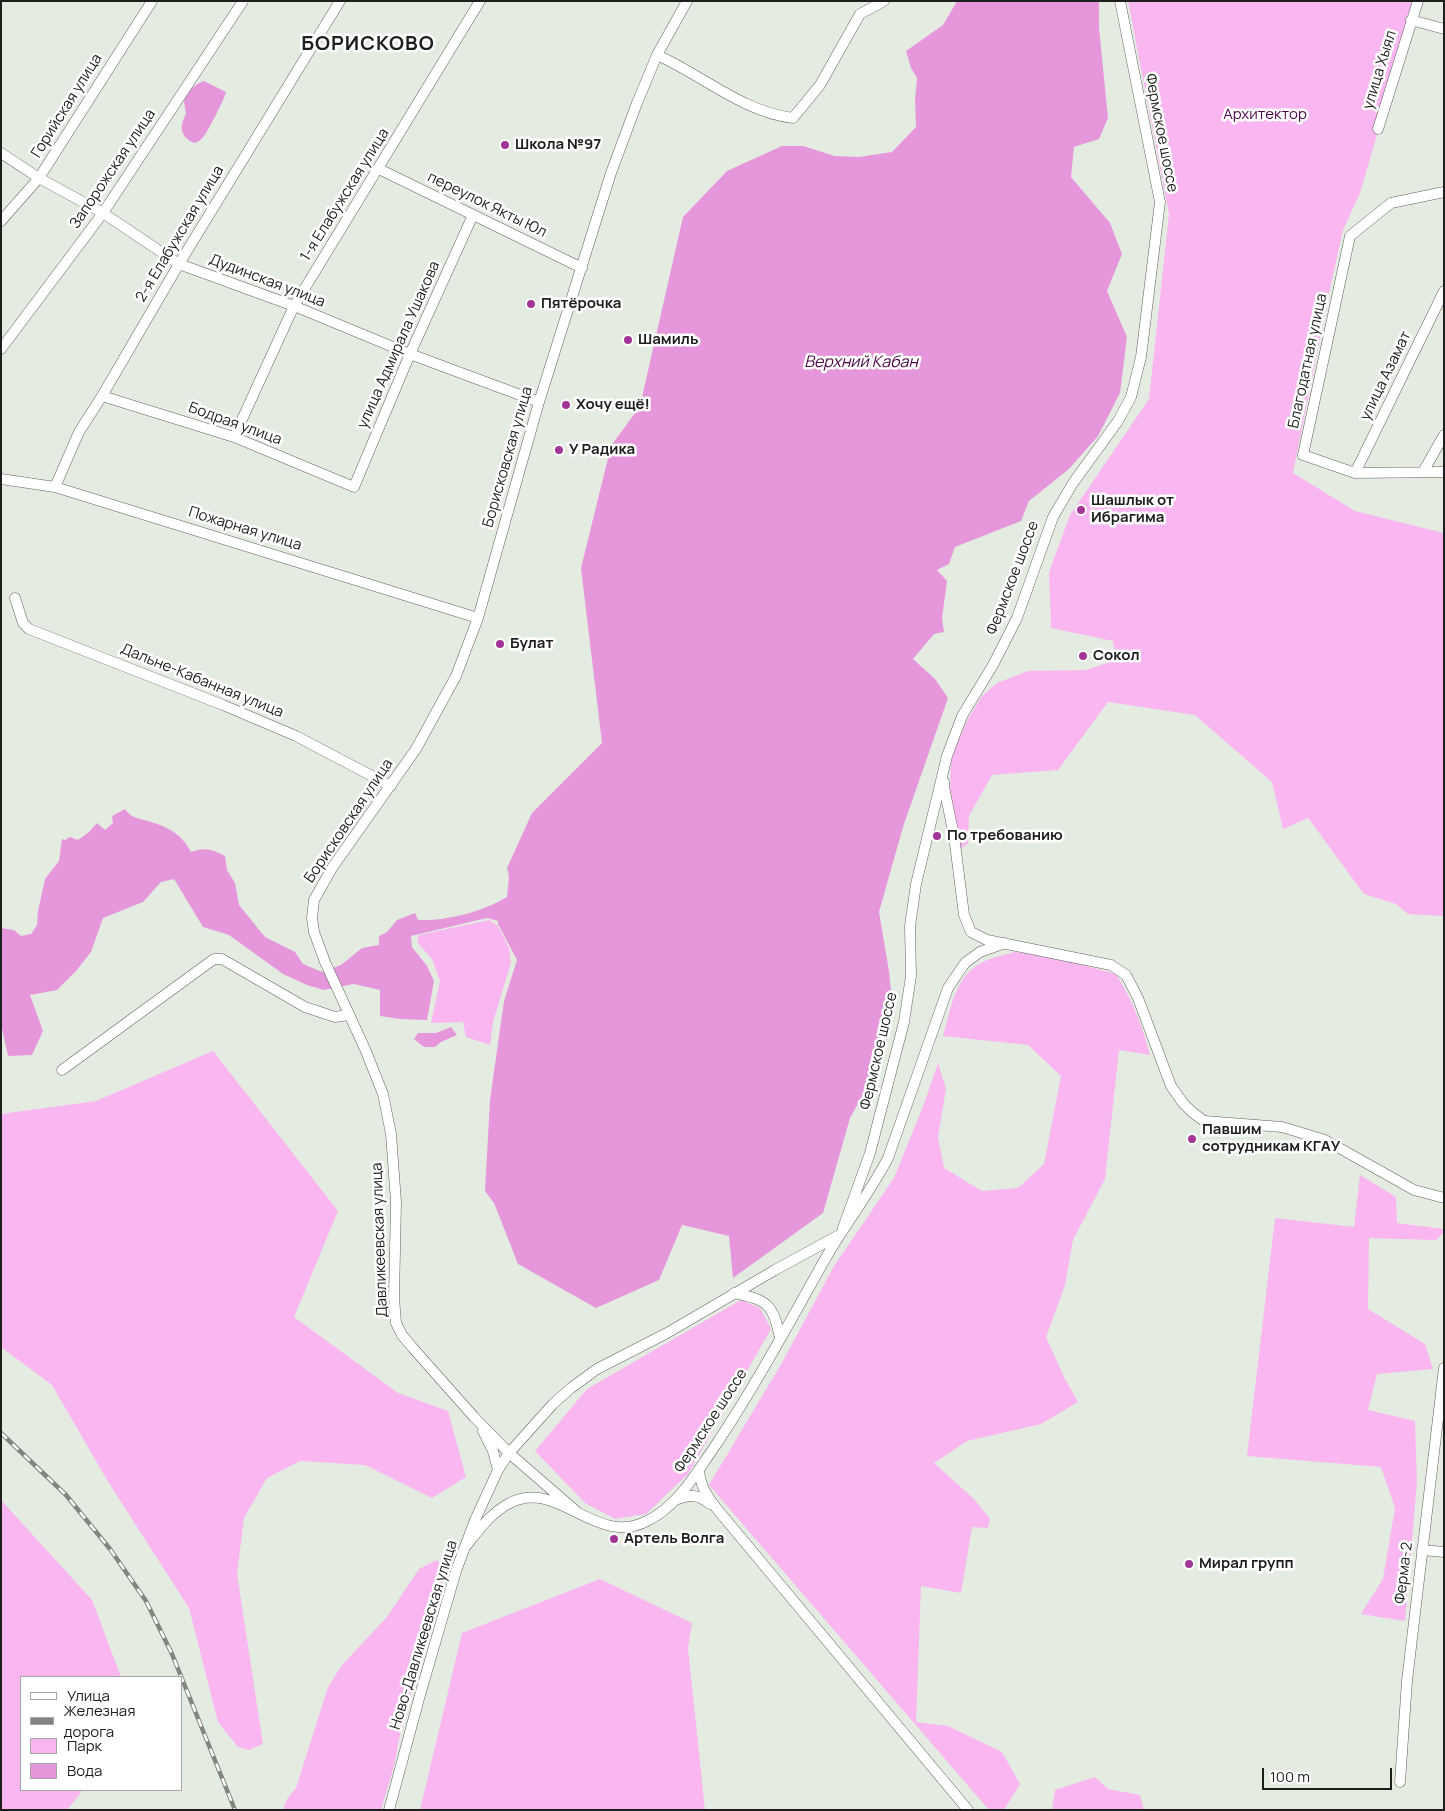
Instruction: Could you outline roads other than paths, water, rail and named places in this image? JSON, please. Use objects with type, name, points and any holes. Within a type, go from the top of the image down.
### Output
[{"type":"street","name":"Горийская улица","points":[[1,221],[39,178],[152,1]]},
{"type":"street","name":"Запорожская улица","points":[[1,349],[103,213],[243,1]]},
{"type":"street","name":"2-я Елабужская улица","points":[[55,487],[79,432],[340,1]]},
{"type":"street","name":"1-я Елабужская улица","points":[[234,437],[294,306],[480,1]]},
{"type":"street","name":"Борисковская улица","points":[[314,900],[332,868],[416,749],[456,676],[478,618],[539,402],[610,173],[636,103],[657,55],[686,1]]},
{"type":"street","points":[[657,55],[760,109],[781,117],[794,118],[820,85],[860,14],[884,1]]},
{"type":"street","name":"Фермское шоссе","points":[[498,1470],[509,1453],[553,1404],[597,1369],[667,1333],[842,1232],[870,1153],[904,1022],[911,976],[910,926],[916,884],[947,756],[962,716],[995,661],[1017,618],[1052,517],[1073,483],[1118,421],[1131,397],[1141,357],[1160,202],[1120,1]]},
{"type":"street","name":"улица Хыял","points":[[1378,129],[1418,1]]},
{"type":"street","name":"улица Хыял","points":[[1411,20],[1444,29]]},
{"type":"street","name":"Дудинская улица","points":[[1,153],[39,178],[103,213],[179,264],[294,306],[410,354],[539,402]]},
{"type":"street","name":"переулок Якты Юл","points":[[378,169],[582,268]]},
{"type":"street","name":"Благодатная улица","points":[[1444,192],[1391,204],[1350,236],[1303,455],[1355,473],[1444,472]]},
{"type":"street","name":"улица Адмирала Ушакова","points":[[354,488],[410,354],[473,215]]},
{"type":"street","name":"улица Азамат","points":[[1355,473],[1444,291]]},
{"type":"street","name":"Бодрая улица","points":[[102,396],[234,437],[354,488]]},
{"type":"street","points":[[1423,472],[1444,435]]},
{"type":"street","name":"Пожарная улица","points":[[1,479],[55,487],[478,618]]},
{"type":"street","name":"Дальне-Кабанная улица","points":[[15,598],[23,623],[29,629],[223,705],[296,736],[391,786]]},
{"type":"street","points":[[947,756],[944,787],[954,836],[964,915],[971,932],[986,940],[1111,965],[1126,975],[1138,998],[1172,1086],[1187,1107],[1204,1121],[1282,1126],[1325,1140],[1414,1190],[1444,1198]]},
{"type":"street","name":"Давликеевская улица","points":[[314,900],[312,918],[314,932],[325,962],[365,1049],[383,1094],[391,1134],[396,1202],[394,1298],[396,1323],[412,1347],[474,1417]]},
{"type":"street","name":"Фермское шоссе","points":[[466,1546],[487,1520],[501,1508],[514,1501],[531,1497],[543,1498],[602,1524],[625,1527],[647,1521],[662,1512],[674,1500],[699,1469],[736,1416],[842,1232],[878,1178],[888,1158],[948,988],[965,963],[980,952],[1005,944]]},
{"type":"street","points":[[62,1070],[214,959],[222,959],[305,1006],[335,1017],[348,1015]]},
{"type":"street","points":[[734,1293],[754,1297],[766,1304],[776,1318],[780,1338]]},
{"type":"street","name":"Ферма-2","points":[[1400,1782],[1407,1681],[1444,1368]]},
{"type":"street","points":[[474,1417],[493,1450],[498,1470]]},
{"type":"street","name":"Фермское шоссе","points":[[474,1417],[509,1453],[576,1511]]},
{"type":"street","points":[[699,1469],[704,1492],[717,1509],[968,1810]]},
{"type":"street","name":"Ново-Давликеевская улица","points":[[389,1810],[444,1612],[475,1520],[498,1470]]},
{"type":"street","points":[[674,1500],[689,1496],[700,1496],[717,1509]]},
{"type":"street","points":[[1422,1550],[1444,1552]]},
{"type":"water","name":"Верхний Кабан","points":[[957,1],[1099,1],[1099,28],[1108,118],[1099,139],[1074,147],[1071,177],[1110,223],[1122,254],[1107,291],[1127,337],[1120,393],[1098,436],[1069,469],[1029,501],[1021,521],[955,547],[949,564],[937,570],[947,581],[942,618],[944,632],[934,634],[913,659],[935,679],[948,698],[903,827],[879,912],[889,971],[893,1013],[883,1059],[850,1118],[823,1213],[733,1278],[729,1236],[682,1225],[659,1280],[596,1308],[518,1264],[494,1203],[485,1191],[490,1100],[504,1001],[517,960],[498,921],[487,918],[411,936],[412,947],[427,966],[434,981],[427,1020],[400,1019],[380,1016],[380,990],[354,984],[324,990],[307,985],[283,974],[229,935],[203,927],[174,879],[161,882],[143,902],[103,918],[91,952],[57,990],[30,995],[43,1031],[32,1055],[8,1056],[1,1024],[1,928],[14,930],[21,936],[31,934],[37,925],[45,879],[59,861],[62,839],[65,840],[70,837],[78,840],[97,823],[105,830],[113,823],[112,816],[125,809],[135,817],[162,826],[178,835],[191,852],[208,850],[225,856],[227,870],[235,883],[239,905],[265,937],[295,952],[303,964],[322,972],[341,965],[362,948],[379,945],[379,936],[387,932],[397,920],[415,913],[418,920],[452,917],[487,907],[507,897],[509,877],[507,868],[532,813],[602,743],[581,568],[611,446],[640,406],[683,217],[727,171],[782,146],[803,146],[835,156],[859,157],[892,152],[916,127],[915,100],[917,78],[911,68],[906,51],[943,25]]},
{"type":"water","points":[[204,81],[226,92],[206,133],[201,140],[194,143],[186,138],[182,131],[182,123],[186,114],[184,101],[187,94],[197,84]]},
{"type":"water","points":[[451,1027],[457,1035],[441,1042],[435,1047],[424,1047],[414,1039],[418,1033],[436,1033]]},
{"type":"railway","points":[[1,1433],[66,1495],[110,1549],[146,1601],[181,1676]]},
{"type":"railway","points":[[182,1679],[235,1810]]},
{"type":"place","name":"Школа №97","points":[[505,145]]},
{"type":"place","name":"Пятёрочка","points":[[531,304]]},
{"type":"place","name":"Шамиль","points":[[628,340]]},
{"type":"place","name":"Хочу ещё!","points":[[566,405]]},
{"type":"place","name":"У Радика","points":[[559,450]]},
{"type":"place","name":"Шашлык от Ибрагима","points":[[1081,510]]},
{"type":"place","name":"Булат","points":[[500,644]]},
{"type":"place","name":"Сокол","points":[[1083,656]]},
{"type":"place","name":"По требованию","points":[[937,836]]},
{"type":"place","name":"Павшим сотрудникам КГАУ","points":[[1192,1139]]},
{"type":"place","name":"Артель Волга","points":[[614,1539]]},
{"type":"place","name":"Мирал групп","points":[[1189,1564]]},
{"type":"district","name":"БОРИСКОВО","points":[[368,44]]},
{"type":"park label","name":"Архитектор","points":[[1265,115]]}]
